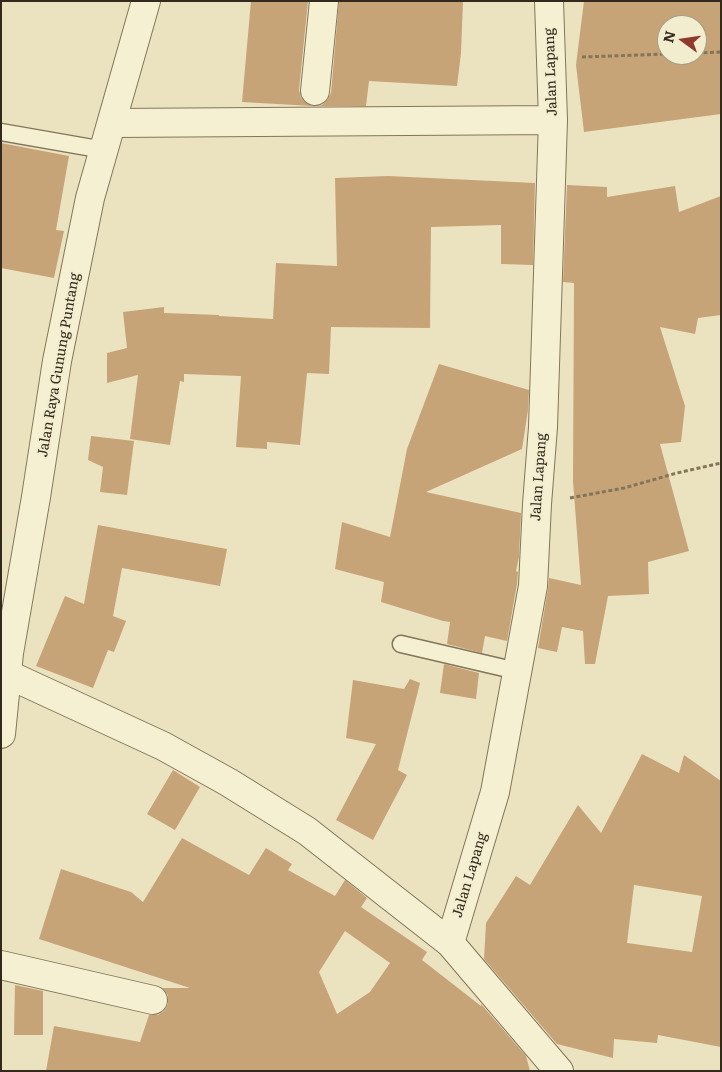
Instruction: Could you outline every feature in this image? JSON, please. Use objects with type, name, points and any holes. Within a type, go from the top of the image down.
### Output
[{"type":"street","name":"Jalan Raya Gunung Puntang","points":[[1,734],[6,659],[36,497],[57,361],[90,198],[146,1]]},
{"type":"street","points":[[315,91],[324,1]]},
{"type":"street","name":"Jalan Lapang","points":[[450,943],[495,792],[533,586],[543,427],[553,120],[549,1]]},
{"type":"street","points":[[112,123],[553,120]]},
{"type":"street","points":[[6,659],[228,782],[307,831],[450,943],[559,1071]]},
{"type":"street","points":[[1,965],[153,1000]]},
{"type":"lane","points":[[1,132],[104,150]]},
{"type":"lane","points":[[401,644],[517,671]]},
{"type":"path","points":[[707,53],[721,52]]},
{"type":"path","points":[[551,59],[657,54]]},
{"type":"path","points":[[537,504],[624,488],[721,463]]},
{"type":"building","points":[[251,1],[308,1],[299,90],[301,98],[312,106],[242,102]]},
{"type":"building","points":[[339,1],[463,1],[461,53],[457,86],[369,81],[366,106],[317,106],[322,105],[331,93]]},
{"type":"building","points":[[584,1],[721,1],[721,114],[584,132],[576,65]]},
{"type":"building","points":[[1,143],[69,156],[56,230],[64,231],[54,278],[1,268]]},
{"type":"building","points":[[388,176],[535,183],[533,265],[501,264],[501,225],[431,227],[430,328],[331,327],[329,374],[307,373],[300,445],[267,442],[267,449],[236,447],[241,376],[184,374],[184,382],[180,381],[170,445],[130,439],[138,375],[107,383],[107,353],[127,348],[123,312],[164,307],[164,313],[273,319],[276,263],[337,266],[335,178]]},
{"type":"building","points":[[567,185],[607,187],[607,197],[675,186],[679,212],[721,196],[721,315],[698,318],[695,334],[660,327],[685,406],[681,442],[660,444],[689,551],[648,562],[649,594],[608,596],[595,664],[585,664],[583,631],[562,627],[557,652],[538,648],[549,578],[581,585],[573,481],[574,283],[563,282]]},
{"type":"building","points":[[439,364],[529,390],[522,449],[426,492],[521,513],[519,557],[516,571],[518,572],[517,584],[507,641],[485,636],[482,653],[447,644],[450,622],[381,602],[384,582],[335,569],[342,522],[390,537],[407,449]]},
{"type":"building","points":[[91,436],[134,441],[127,495],[100,492],[103,467],[88,460]]},
{"type":"building","points":[[98,525],[227,549],[220,586],[122,568],[113,616],[126,621],[114,652],[108,650],[93,688],[36,666],[65,596],[84,604]]},
{"type":"building","points":[[444,664],[479,673],[476,699],[440,693]]},
{"type":"building","points":[[410,679],[420,683],[398,770],[407,775],[373,840],[336,820],[376,744],[346,738],[353,680],[404,689]]},
{"type":"building","points":[[642,754],[679,773],[684,755],[721,781],[721,1047],[658,1035],[657,1043],[614,1039],[613,1058],[557,1044],[484,959],[486,923],[516,876],[530,885],[578,805],[601,833]],"holes":[[[634,885],[702,896],[692,952],[627,943]]]},
{"type":"building","points":[[173,770],[200,787],[175,830],[147,814]]},
{"type":"building","points":[[182,838],[249,875],[266,848],[292,864],[288,870],[335,896],[345,880],[367,898],[361,907],[427,952],[422,960],[481,1006],[481,1004],[526,1056],[530,1071],[46,1071],[54,1026],[140,1042],[149,1015],[158,1015],[164,1011],[168,1004],[168,995],[162,988],[190,988],[39,939],[61,869],[131,892],[143,902]],"holes":[[[345,931],[390,963],[370,992],[337,1014],[319,972]]]},
{"type":"building","points":[[15,985],[43,991],[43,1035],[14,1035]]}]
